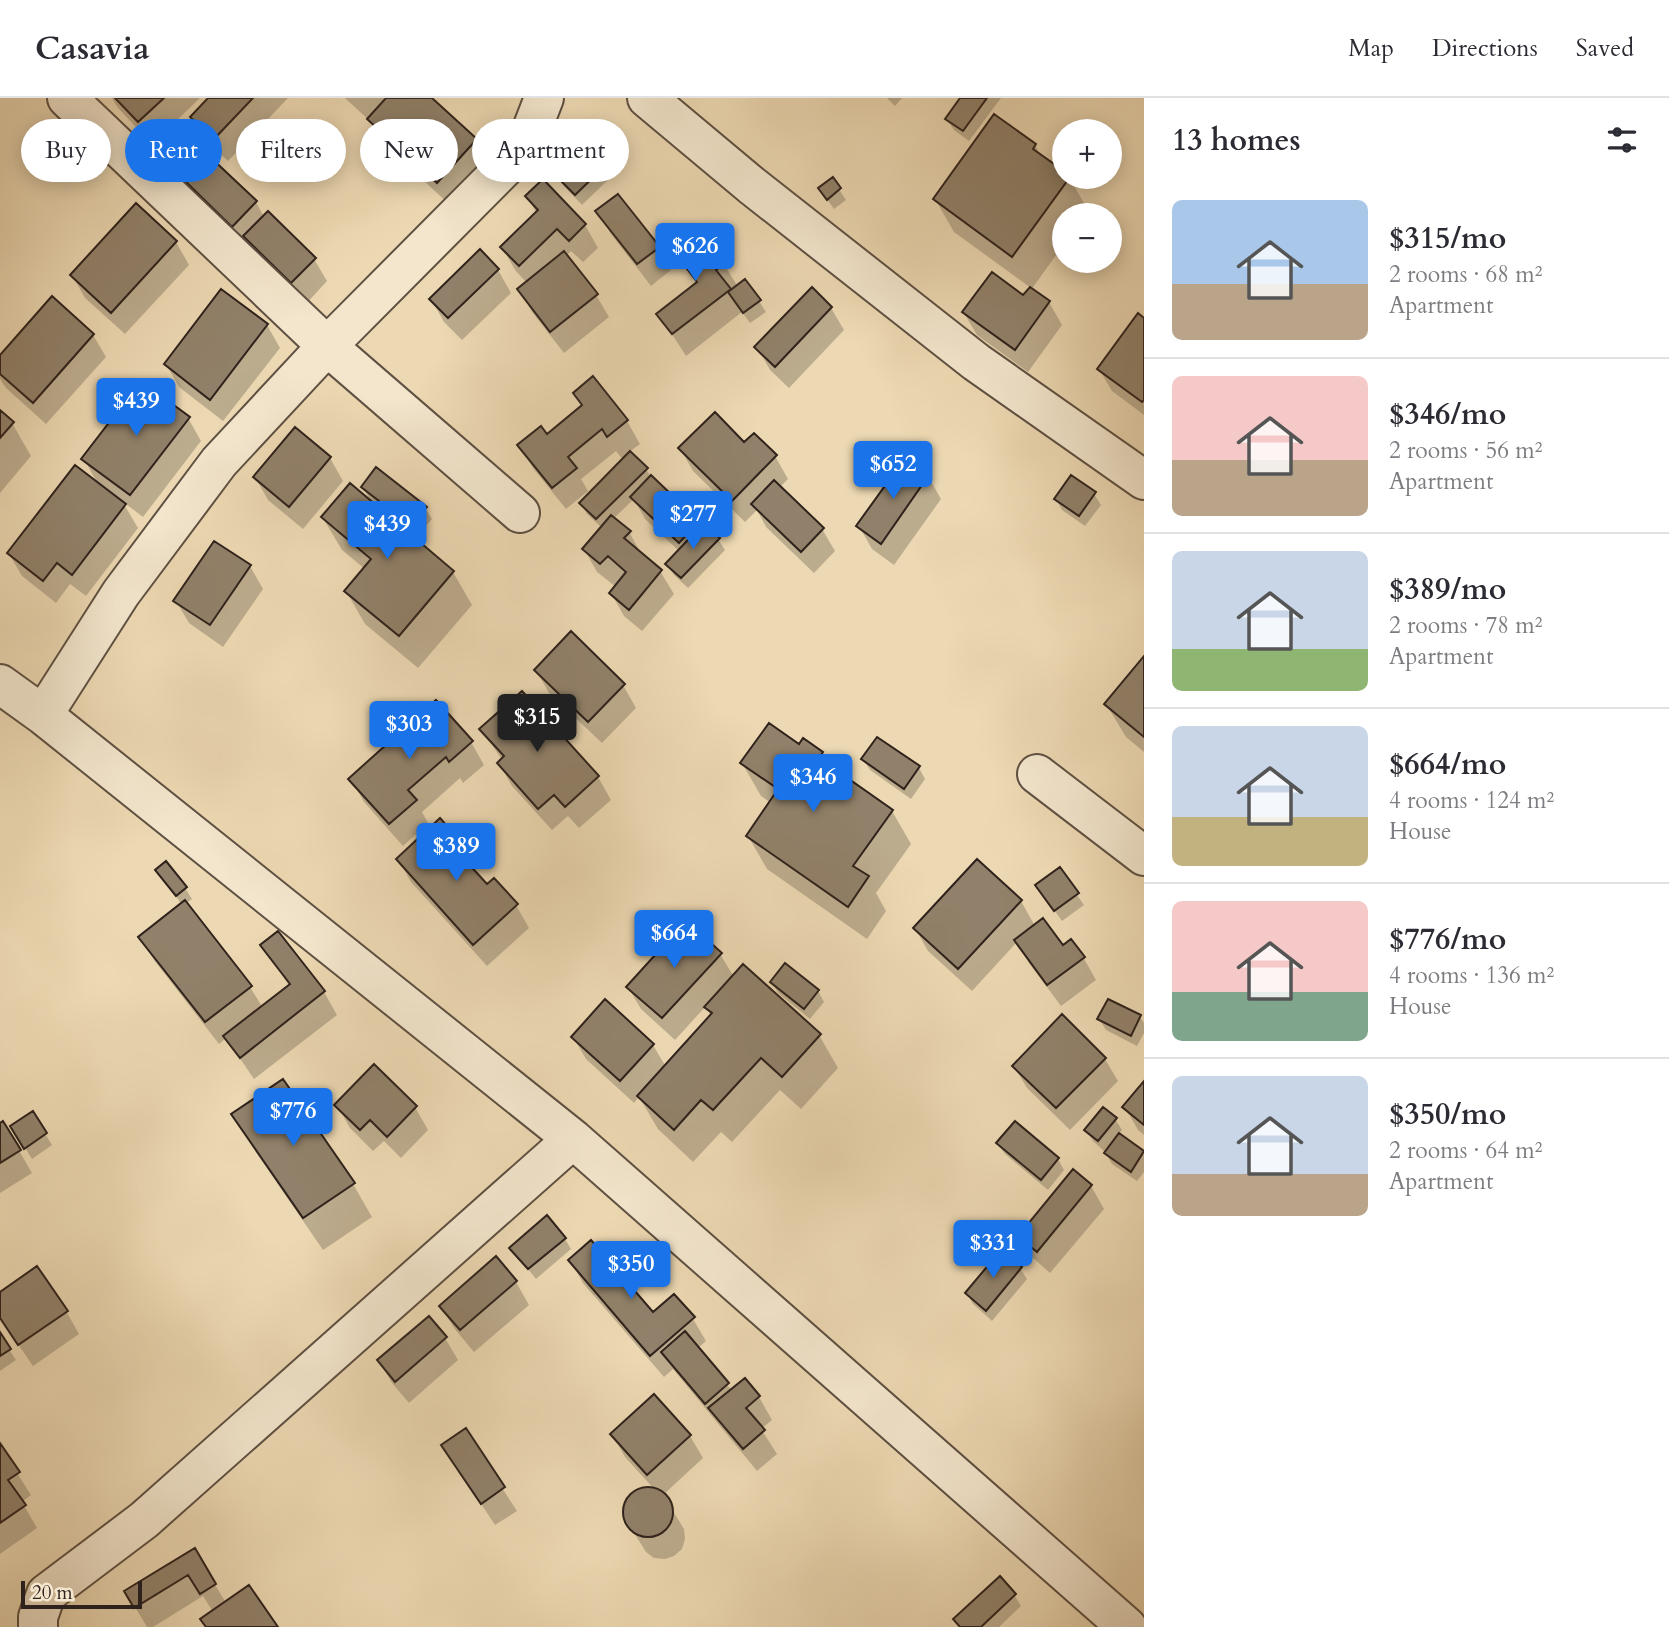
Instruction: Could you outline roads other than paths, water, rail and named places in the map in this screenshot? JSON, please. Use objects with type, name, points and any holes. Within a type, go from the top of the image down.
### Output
[{"type":"street","points":[[67,98],[327,346],[520,513]]},
{"type":"street","points":[[43,715],[121,593],[219,462],[327,346],[511,161],[532,129],[544,98]]},
{"type":"street","points":[[647,98],[751,185],[976,362],[1144,480]]},
{"type":"street","points":[[0,684],[43,715],[573,1139],[1127,1627]]},
{"type":"street","points":[[1037,774],[1144,856]]},
{"type":"street","points":[[38,1627],[38,1617],[46,1594],[144,1520],[573,1139]]}]
